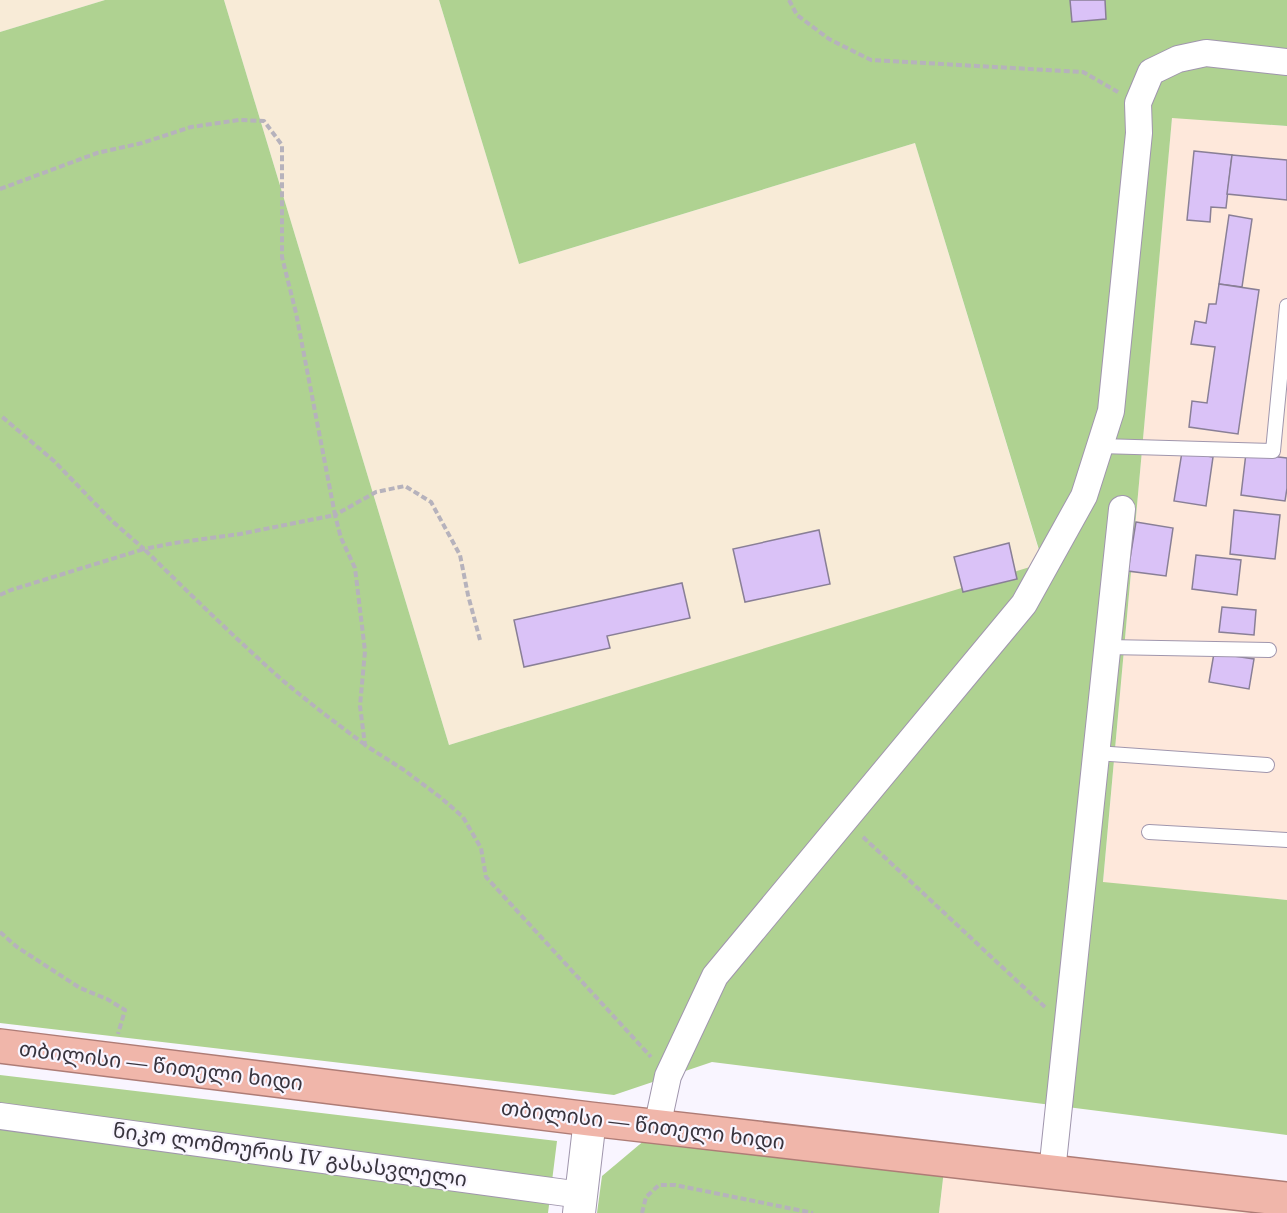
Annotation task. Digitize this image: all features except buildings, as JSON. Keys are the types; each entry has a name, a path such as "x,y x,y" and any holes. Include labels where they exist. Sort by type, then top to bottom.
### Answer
{"highway":[{"name":"თბილისი — წითელი ხიდი","path":"0,1046 657,1127 1287,1199"}],"street":[{"path":"657,1127 668,1076 715,976 1024,604 1084,496 1111,411 1139,133 1138,103 1151,72 1178,59 1206,53 1287,62"},
{"path":"1052,1172 1122,509"},
{"name":"ნიკო ლომოურის IV გასასვლელი","path":"0,1116 580,1204"},
{"path":"580,1204 590,1119"}],"lane":[{"path":"1100,446 1273,451 1287,306"},
{"path":"1107,647 1269,650"},
{"path":"1096,753 1267,765"},
{"path":"1149,832 1287,840"}],"path":[{"path":"789,0 796,15 829,39 871,60 1083,72 1138,103"},
{"path":"0,189 97,153 142,143 191,127 239,120 264,121 282,145 282,257 296,313 335,515 341,538 355,568 365,651 360,706 365,745"},
{"path":"0,414 54,461 112,521 281,678 319,711 440,797 463,817 481,848 486,877 668,1076"},
{"path":"0,596 11,590 144,549 240,534 335,515 376,492 405,486 431,502 460,555 480,640"},
{"path":"845,820 1068,1028"},
{"path":"0,932 17,947 80,988 107,999 125,1010"},
{"path":"642,1213 646,1197 659,1185 675,1185 813,1213"}],"shaded area":[{"path":"0,0 105,0 0,32"},
{"path":"224,0 439,0 519,264 915,143 1043,564 449,745"},
{"path":"1172,117 1287,126 1287,900 1103,883"},
{"path":"944,1170 1285,1213 939,1213"}],"green space":[{"path":"105,0 224,0 449,745 1043,563 915,143 519,264 439,0 1287,0 1287,126 1172,118 1103,882 1287,900 1287,1135 712,1062 614,1095 0,1023 0,32"},
{"path":"0,1075 557,1141 548,1213 0,1213"},
{"path":"652,1134 944,1170 939,1213 597,1213 602,1176"}]}
